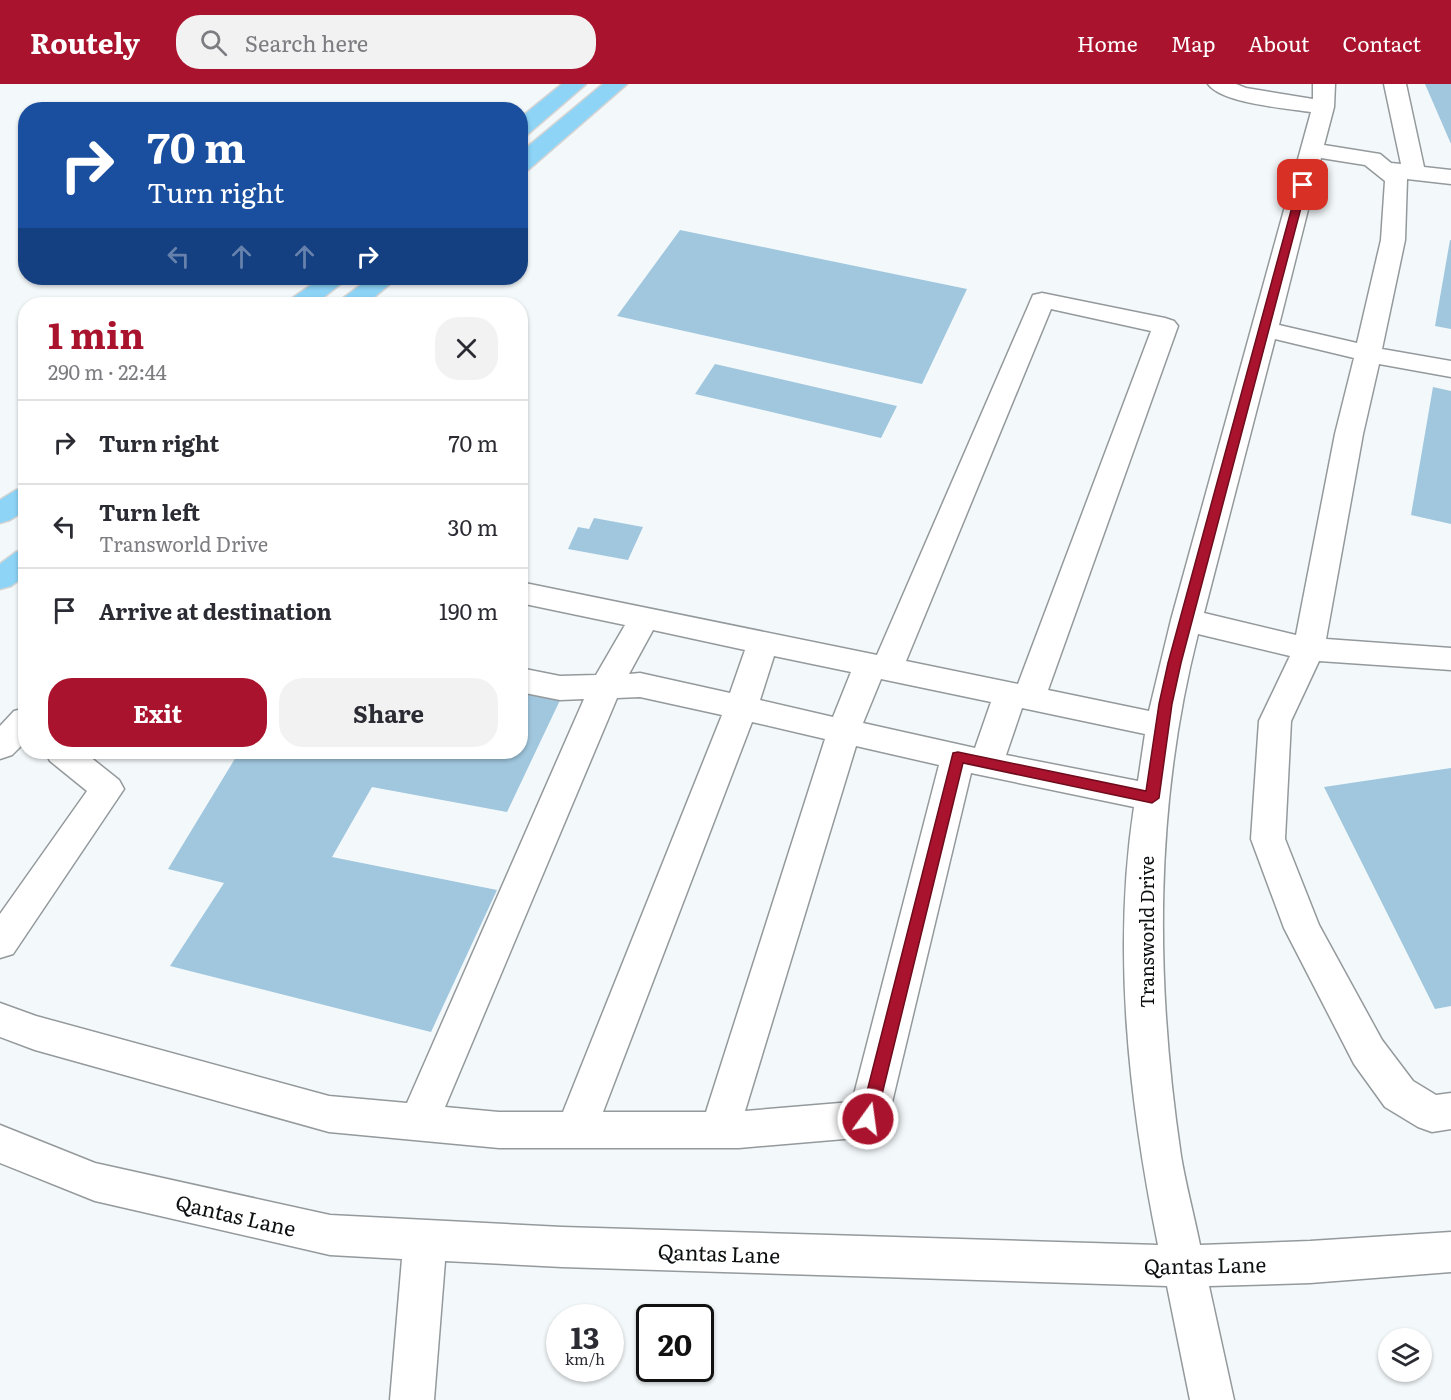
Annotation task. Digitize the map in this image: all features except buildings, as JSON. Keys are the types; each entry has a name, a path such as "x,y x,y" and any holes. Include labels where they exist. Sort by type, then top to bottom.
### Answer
{"main road":[{"path":"528,122 575,84"},
{"path":"528,158 616,84"},
{"path":"310,297 326,285"},
{"path":"360,297 376,285"},
{"path":"0,513 18,502"},
{"path":"0,579 18,565"}],"street":[{"path":"1219,84 1241,94 1324,95"},
{"path":"1395,84 1414,173"},
{"name":"Transworld Drive","path":"1212,1400 1161,1158 1146,1024 1143,912 1152,798 1170,684 1312,150 1324,95"},
{"path":"1312,150 1372,159 1396,179 1393,240 1372,342 1349,434 1310,649 1275,721 1268,839 1302,928 1368,1052 1399,1094 1432,1114 1451,1111"},
{"path":"1384,169 1451,177"},
{"path":"0,1020 35,1033 329,1114 499,1130 720,1129 868,1119 972,760 1020,696 1165,326 1042,300 879,667 844,731 720,1129"},
{"path":"1265,329 1372,342 1451,369"},
{"path":"528,594 1163,726"},
{"path":"419,1122 606,686 644,618"},
{"path":"1186,620 1310,649 1451,659"},
{"path":"576,1130 741,708 763,643"},
{"path":"528,682 560,688 640,685 1152,798"},
{"path":"0,746 18,727"},
{"path":"0,943 107,789 71,759"},
{"name":"Qantas Lane","path":"0,1144 95,1182 330,1235 562,1247 1185,1266 1310,1262 1451,1252"},
{"path":"412,1400 426,1240"}],"route":[{"path":"868,1119 958,757 1152,798 1166,704 1175,663 1303,185"}]}
